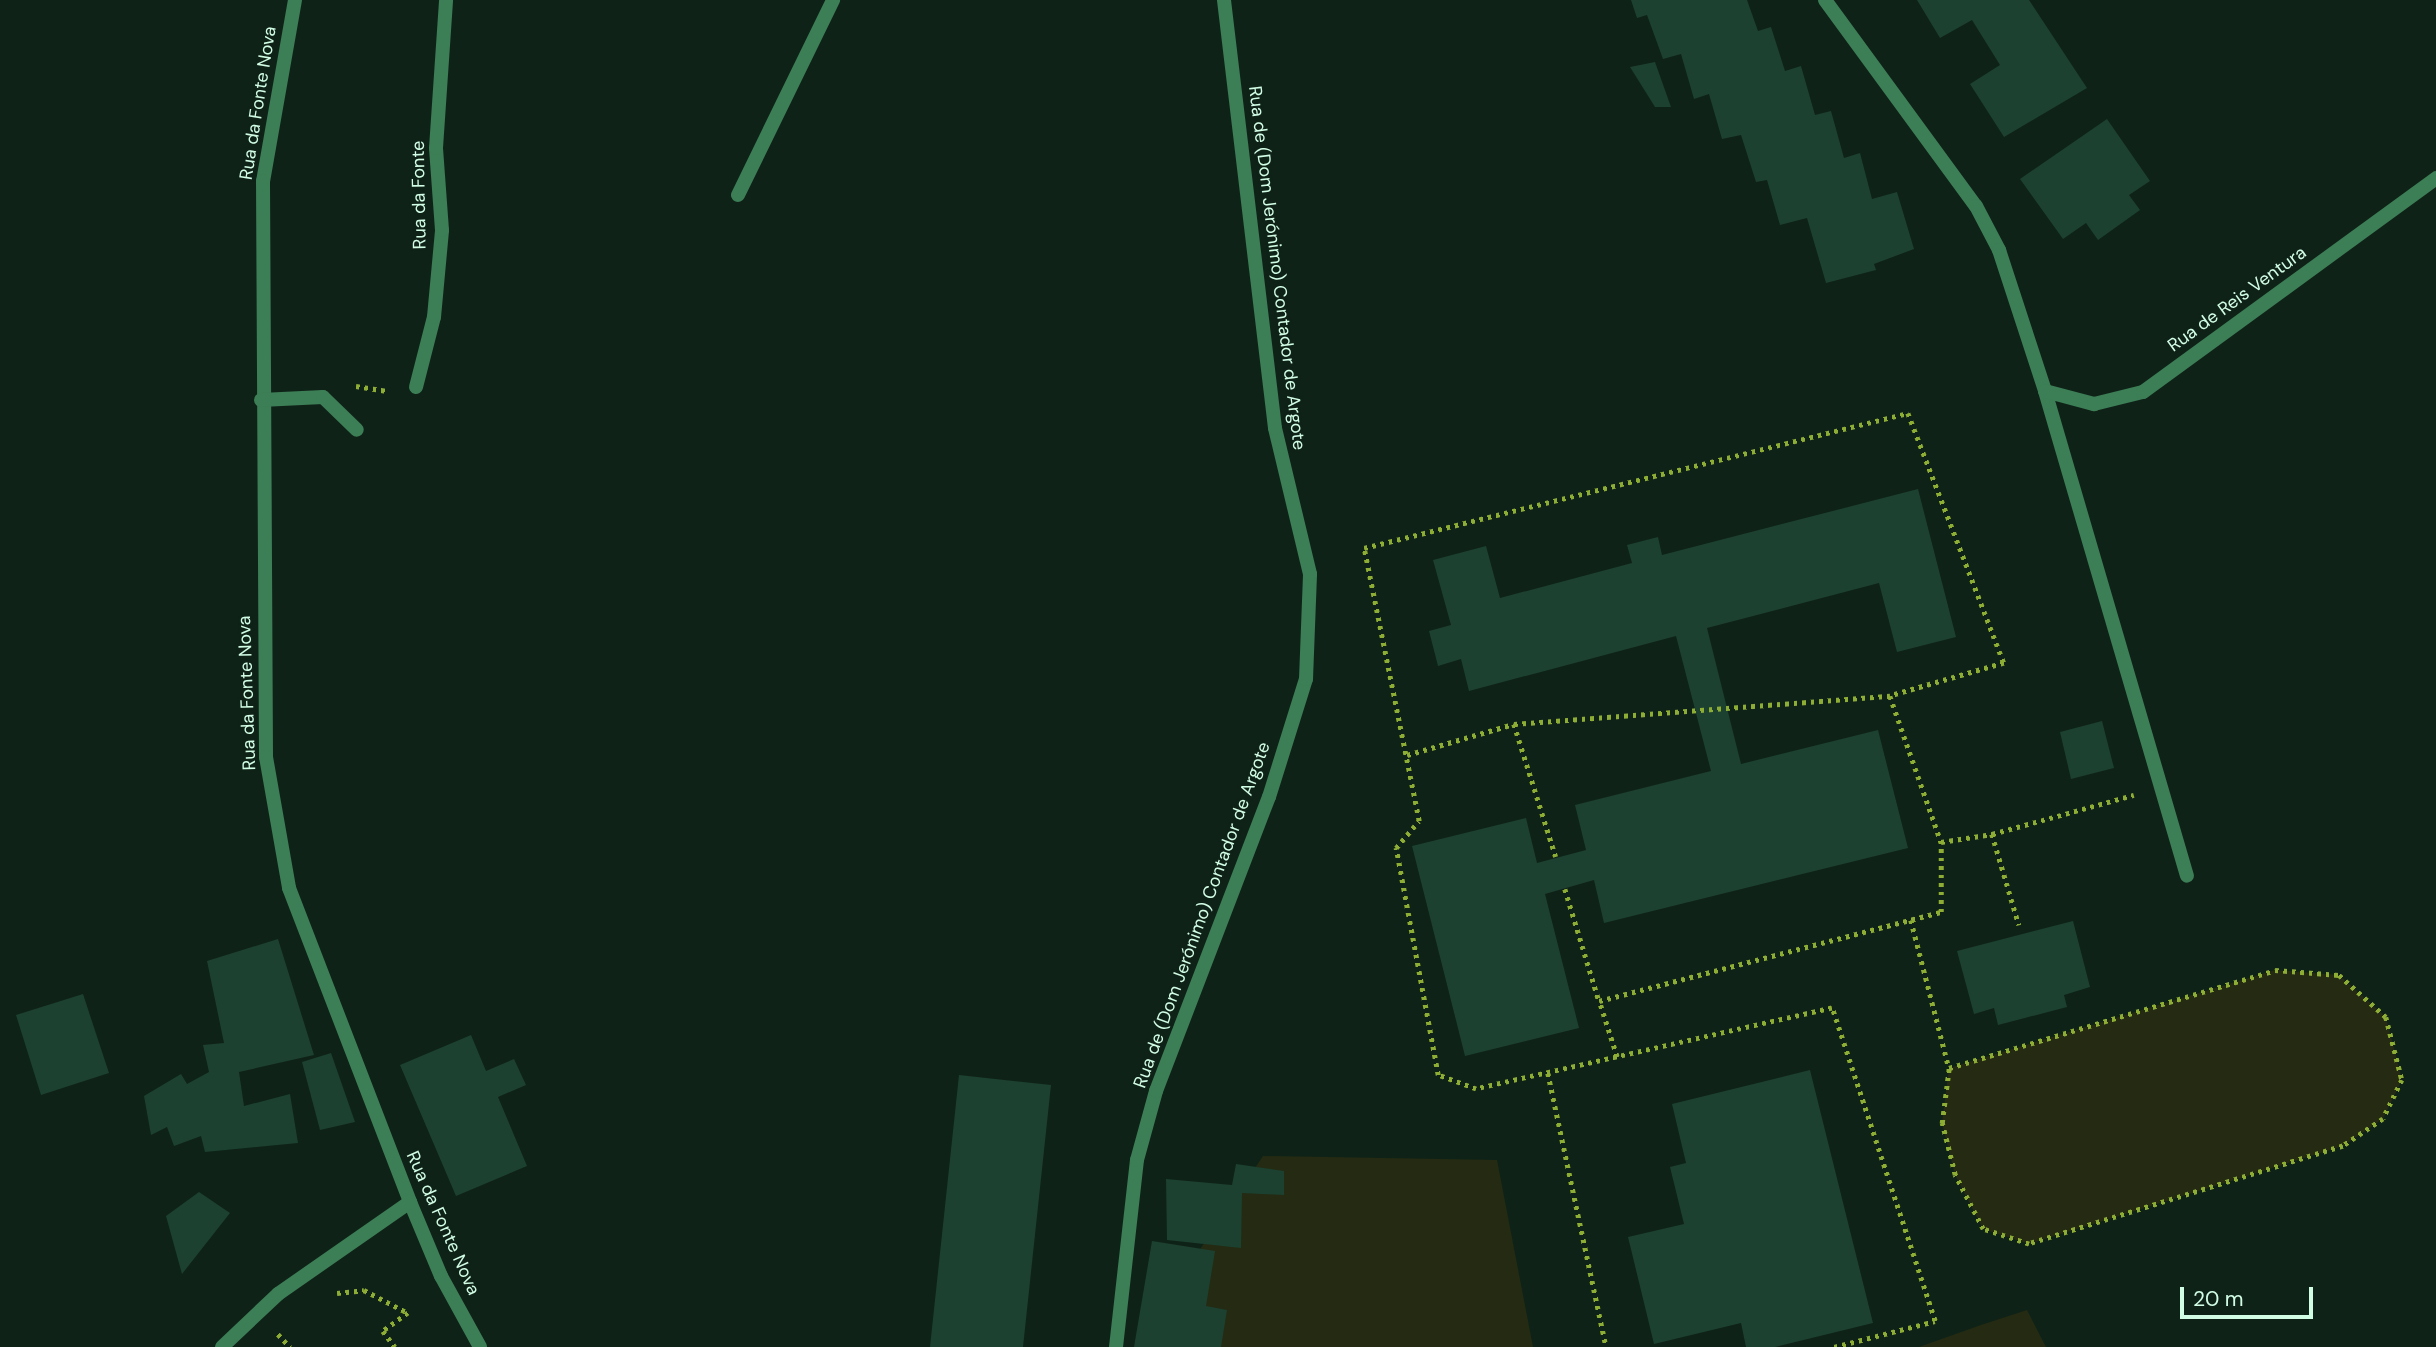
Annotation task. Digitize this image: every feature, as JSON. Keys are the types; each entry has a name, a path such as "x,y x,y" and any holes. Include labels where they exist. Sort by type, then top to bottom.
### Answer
{"street":[{"name":"Rua da Fonte Nova","path":"295,0 263,181 261,400 266,757 287,875 410,1202 441,1276 480,1347"},
{"name":"Rua da Fonte","path":"416,387 433,317 442,230 436,148 446,0"},
{"path":"738,195 832,0"},
{"name":"Rua de (Dom Jerónimo) Contador de Argote","path":"1116,1347 1140,1148 1156,1091 1269,797 1306,679 1310,574 1275,428 1224,0"},
{"path":"1825,0 1976,206 1999,250 2045,391 2188,876"},
{"name":"Rua de Reis Ventura","path":"2045,391 2094,404 2143,392 2436,178"},
{"path":"261,400 323,397 332,401 357,430"},
{"path":"222,1347 278,1294 410,1202"}],"path":[{"path":"332,401 357,386 399,393 416,387"},
{"path":"1407,755 1514,724 1890,696 2004,663 1908,413 1364,548 1419,821 1396,848 1438,1075 1476,1089 1832,1008 1935,1321 1833,1347"},
{"path":"1599,1001 1941,912 1941,842 1890,696"},
{"path":"1514,724 1556,858"},
{"path":"1941,842 1992,834 2161,788"},
{"path":"1992,834 2018,925"},
{"path":"1565,889 1617,1057"},
{"path":"1911,920 1949,1068 1942,1122 1955,1175 1983,1229 2029,1244 2343,1146 2383,1119 2402,1080 2386,1017 2339,975 2276,970 1949,1068"},
{"path":"1548,1073 1606,1347"},
{"path":"326,1297 344,1290 364,1290 408,1313 383,1331 395,1347"},
{"path":"286,1325 276,1333 290,1347"}],"green space":[{"path":"2275,970 2339,975 2386,1017 2402,1080 2383,1119 2343,1146 2029,1244 1983,1229 1955,1175 1942,1123 1949,1068"},
{"path":"1263,1156 1497,1160 1533,1347 1134,1347"},
{"path":"2027,1310 2046,1347 1919,1347 1981,1325"}],"building":[{"path":"1631,0 1747,0 1758,31 1771,27 1785,71 1801,66 1815,115 1831,111 1844,158 1860,153 1872,199 1897,192 1914,249 1874,264 1876,270 1826,283 1807,218 1780,225 1767,180 1756,182 1741,135 1722,139 1709,94 1694,99 1681,54 1663,59 1647,15 1637,18"},
{"path":"1917,0 2029,0 2087,88 2004,137 1970,84 2000,65 1972,20 1940,38"},
{"path":"1655,62 1671,107 1655,107 1630,67"},
{"path":"2107,119 2150,181 2129,195 2140,210 2098,240 2086,223 2063,239 2020,179"},
{"path":"1918,489 1956,637 1897,652 1879,583 1707,628 1741,764 1878,730 1908,848 1604,923 1594,880 1545,894 1579,1028 1465,1056 1412,846 1526,818 1537,863 1586,850 1575,805 1711,771 1676,636 1469,691 1461,659 1438,666 1429,631 1451,625 1433,560 1486,546 1500,598 1632,563 1627,545 1658,537 1662,555"},
{"path":"2102,721 2114,768 2071,779 2060,732"},
{"path":"2073,921 2090,987 2064,995 2067,1007 1998,1025 1994,1008 1974,1014 1957,951"},
{"path":"278,939 314,1055 239,1072 244,1106 290,1094 298,1143 205,1152 201,1136 174,1146 167,1127 151,1135 144,1096 181,1074 187,1084 209,1072 203,1045 224,1043 207,961"},
{"path":"83,994 109,1073 41,1095 16,1015"},
{"path":"471,1035 486,1071 514,1059 526,1085 498,1097 527,1166 456,1196 400,1065"},
{"path":"331,1053 355,1122 320,1130 302,1062"},
{"path":"1810,1070 1873,1323 1775,1347 1746,1347 1741,1323 1654,1344 1628,1237 1684,1224 1670,1167 1686,1163 1672,1104"},
{"path":"959,1075 1051,1085 1023,1347 930,1347"},
{"path":"1236,1164 1284,1171 1284,1195 1242,1193 1241,1248 1167,1240 1166,1179 1232,1185"},
{"path":"199,1192 230,1213 182,1274 166,1216"},
{"path":"1152,1241 1215,1251 1206,1306 1227,1310 1221,1347 1134,1347"}]}
